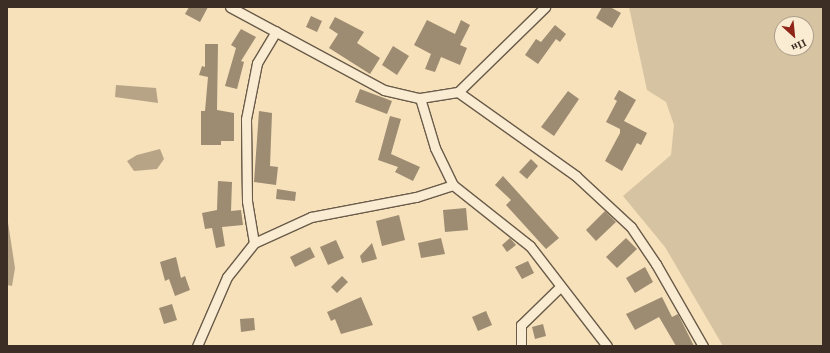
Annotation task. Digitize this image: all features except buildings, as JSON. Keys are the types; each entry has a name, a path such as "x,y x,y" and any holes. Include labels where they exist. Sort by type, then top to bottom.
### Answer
{"street":[{"path":"230,7 384,90 420,98 458,92 545,7"},
{"path":"254,243 247,201 246,119 257,63 276,31"},
{"path":"458,92 576,176 631,227 656,264 703,346"},
{"path":"420,98 435,148 453,185 530,246 560,287 607,346"},
{"path":"197,346 227,277 254,243 311,217 416,197 453,185"},
{"path":"521,346 521,325 560,287"}],"shaded area":[{"path":"629,7 823,7 823,346 723,346 665,247 623,196 671,155 674,125 666,102 647,90"},
{"path":"116,85 156,88 158,103 115,97"},
{"path":"160,149 164,159 157,169 134,171 127,161 137,155"},
{"path":"7,216 15,268 12,286 7,285"}]}
